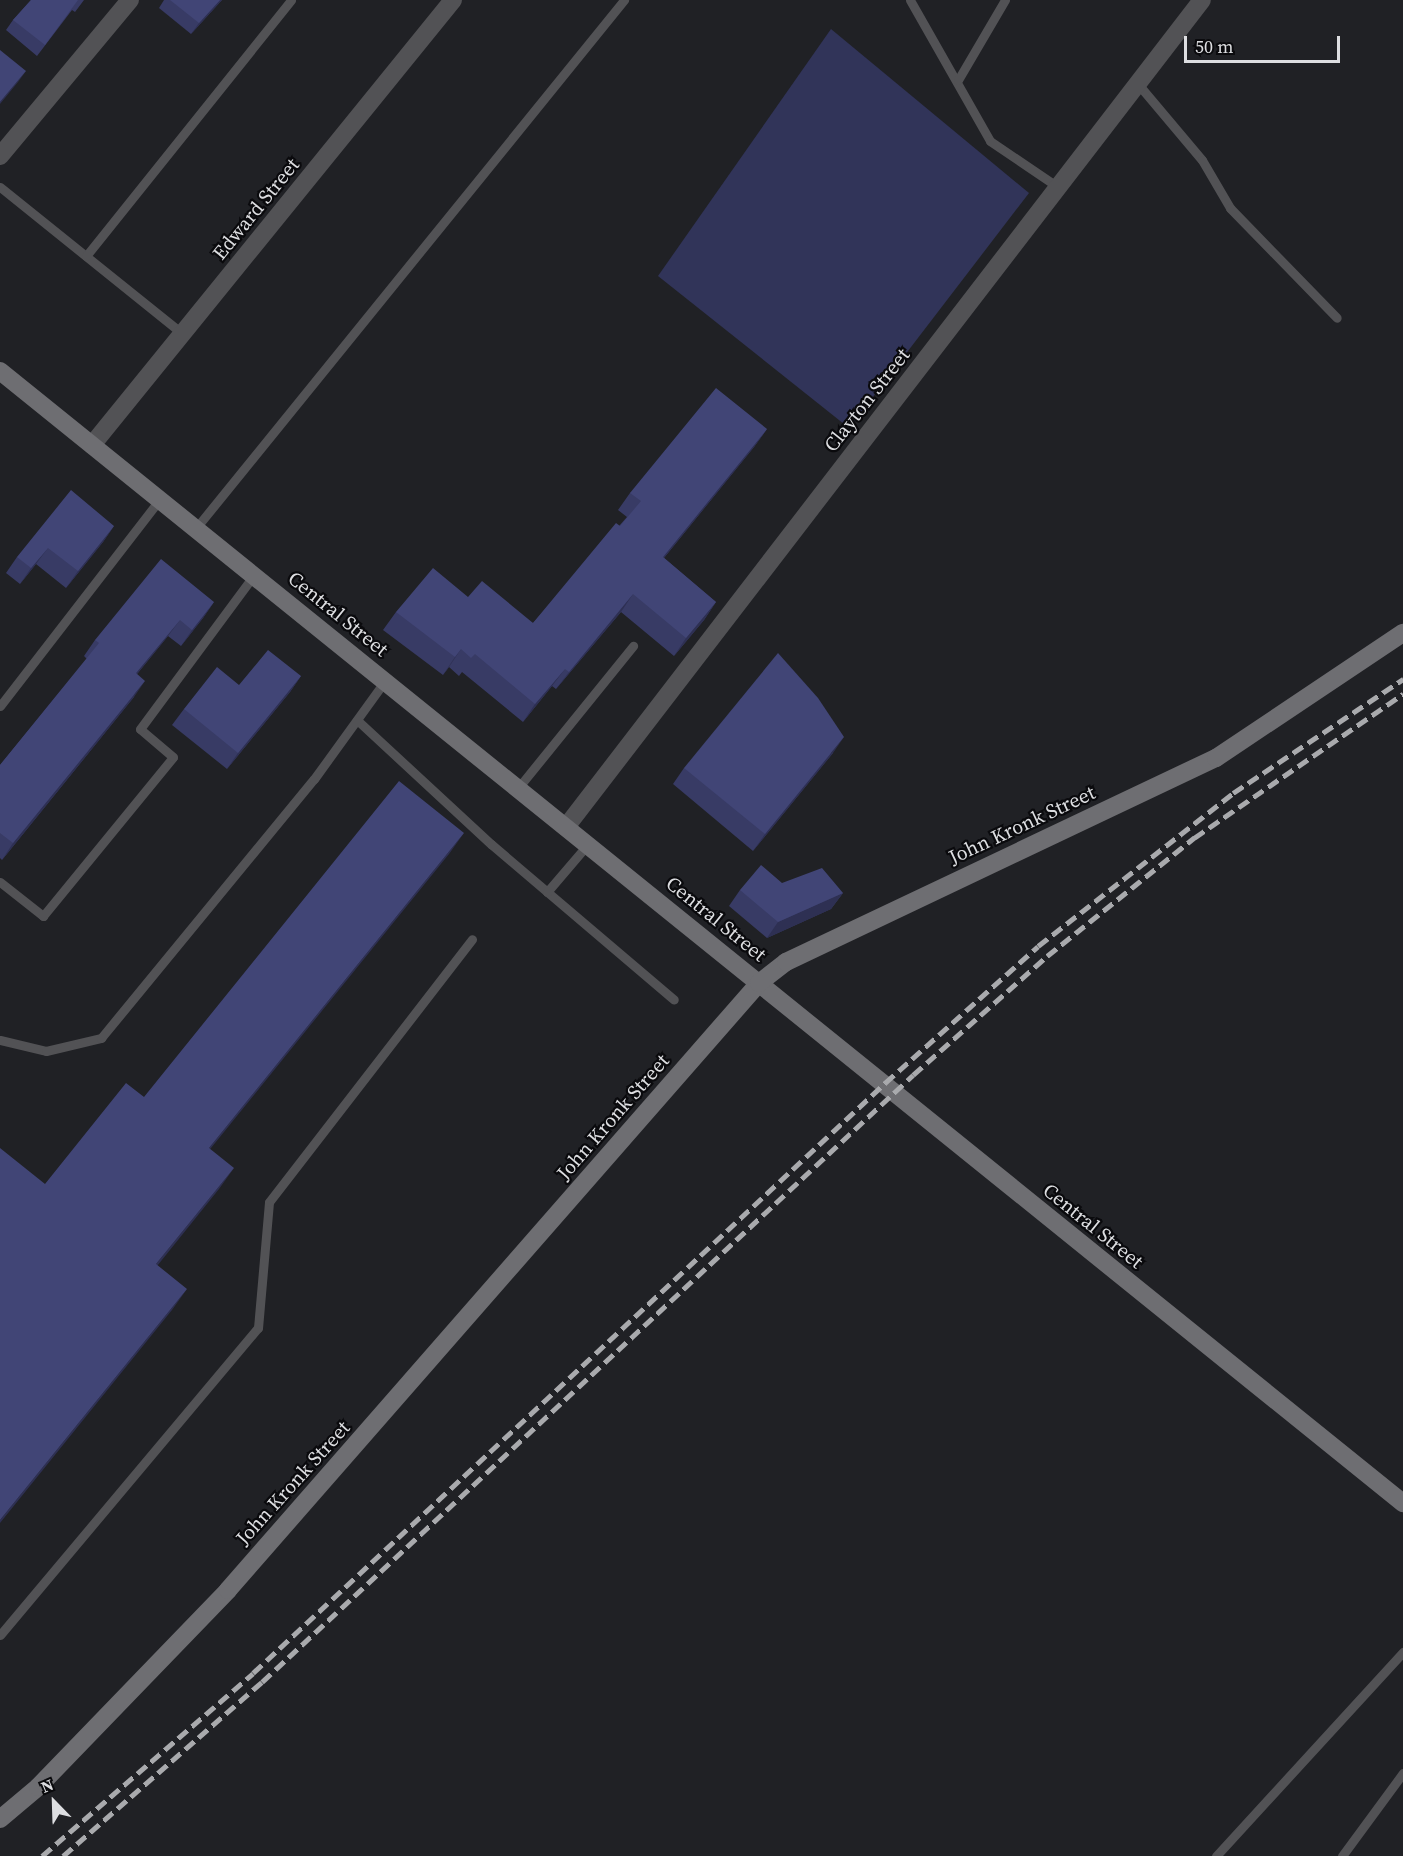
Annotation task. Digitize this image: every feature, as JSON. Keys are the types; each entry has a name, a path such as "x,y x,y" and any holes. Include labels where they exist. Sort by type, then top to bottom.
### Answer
{"street":[{"path":"0,156 130,0"},
{"name":"Edward Street","path":"92,445 453,0"},
{"name":"Clayton Street","path":"566,827 1202,0"},
{"name":"Central Street","path":"0,371 1403,1503"},
{"name":"John Kronk Street","path":"0,1819 38,1787 228,1590 759,983 786,962 1215,758 1403,633"}],"lane":[{"path":"86,256 291,0"},
{"path":"196,528 624,0"},
{"path":"910,0 958,80 990,141 1059,187"},
{"path":"958,80 1005,0"},
{"path":"1138,84 1202,160 1230,208 1336,318"},
{"path":"0,187 184,334"},
{"path":"0,706 160,500"},
{"path":"0,882 43,916 173,757 140,729 254,575"},
{"path":"518,788 633,646"},
{"path":"0,1040 46,1051 101,1038 314,779 385,681"},
{"path":"357,720 547,892 674,1000"},
{"path":"547,892 588,844"},
{"path":"0,1635 258,1328 269,1202 472,939"},
{"path":"1216,1856 1403,1652"},
{"path":"1342,1856 1403,1773"}],"shaded area":[{"path":"831,29 1029,193 849,428 658,276"}],"building":[{"path":"31,0 78,0 45,45 13,20"},
{"path":"170,0 220,0 199,23"},
{"path":"0,50 26,71 0,102"},
{"path":"716,388 767,429 663,557 716,602 686,638 633,594 569,672 565,669 535,704 475,654 471,658 461,649 455,657 396,612 433,568 468,597 482,581 533,623 616,523 620,526 641,501 630,493"},
{"path":"71,490 114,526 78,571 48,548 31,568 17,557"},
{"path":"161,559 214,602 192,630 180,620 136,673 145,681 13,843 0,833 0,765 99,643 95,640"},
{"path":"268,650 301,676 238,753 184,709 217,667 239,685"},
{"path":"778,653 818,698 844,737 765,834 684,768"},
{"path":"399,781 464,833 209,1148 234,1168 156,1264 187,1289 0,1520 0,1148 45,1184 126,1083 144,1097"},
{"path":"761,865 782,883 822,868 843,893 778,922 740,890"}],"railway":[{"path":"42,1856 253,1673 885,1083 1038,946 1233,793 1403,679"},
{"path":"63,1856 262,1682 913,1075 1047,956 1194,838 1403,694"}]}
